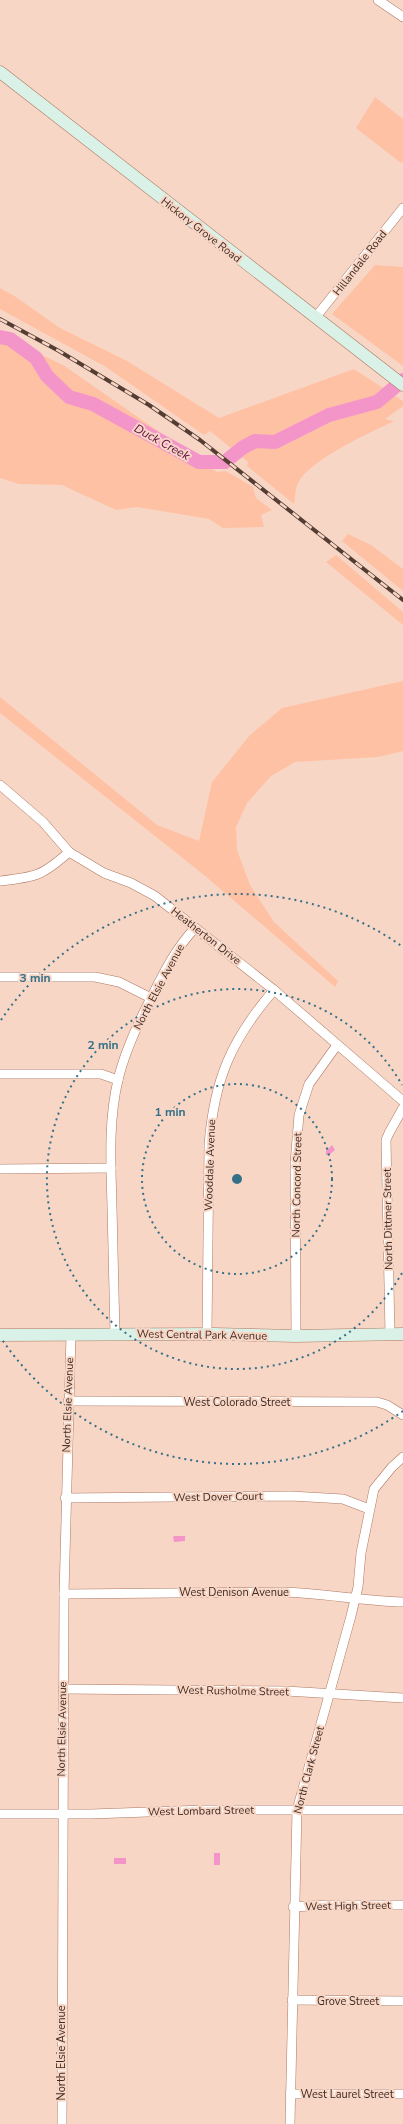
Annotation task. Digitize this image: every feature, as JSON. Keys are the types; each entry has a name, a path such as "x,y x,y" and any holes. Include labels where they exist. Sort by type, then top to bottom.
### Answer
{"main road":[{"name":"Hickory Grove Road","path":"0,72 403,385"},
{"name":"West Central Park Avenue","path":"0,1335 207,1334 296,1336 403,1334"}],"street":[{"path":"378,0 403,17"},
{"name":"Hillandale Road","path":"315,318 403,208"},
{"name":"Heatherton Drive","path":"0,785 43,822 69,852 104,873 131,883 156,896 274,990 336,1045 403,1101"},
{"path":"0,881 40,875 51,868 69,852"},
{"name":"North Elsie Avenue","path":"115,1334 111,1132 118,1080 126,1054 151,998 184,940 195,928"},
{"path":"0,977 94,977 119,982 151,998"},
{"name":"Wooddale Avenue","path":"207,1334 209,1145 211,1114 217,1086 230,1052 256,1011 274,990"},
{"name":"North Concord Street","path":"296,1336 295,1163 299,1115 309,1084 336,1045"},
{"path":"0,1074 101,1074 118,1080"},
{"name":"North Dittmer Street","path":"390,1334 386,1140 388,1133 403,1108"},
{"path":"0,1169 111,1168"},
{"name":"North Elsie Avenue","path":"62,2124 62,1689 65,1498 71,1334"},
{"name":"West Colorado Street","path":"68,1401 377,1402 387,1405 403,1415"},
{"name":"North Clark Street","path":"290,2124 296,1810 330,1694 355,1600 360,1553 374,1489 392,1467 403,1457"},
{"name":"West Dover Court","path":"65,1498 291,1496 343,1499 369,1508"},
{"name":"West Denison Avenue","path":"64,1594 283,1592 316,1593 355,1600 403,1602"},
{"name":"West Rusholme Street","path":"62,1689 256,1690 403,1698"},
{"name":"West Lombard Street","path":"0,1814 204,1810 403,1810"},
{"name":"West High Street","path":"293,1907 326,1905 403,1905"},
{"name":"Grove Street","path":"292,2000 403,2001"},
{"name":"West Laurel Street","path":"290,2094 403,2094"}],"shaded area":[{"path":"375,97 403,119 403,161 401,163 356,128"},
{"path":"375,265 403,267 403,366 332,314"},
{"path":"0,288 16,297 60,328 127,361 219,418 354,369 403,401 403,406 385,419 394,421 327,456 315,465 298,483 294,504 247,466 248,462 210,431 204,435 106,367 0,309"},
{"path":"0,335 63,365 217,472 226,471 253,487 256,498 272,510 261,515 264,527 223,528 209,519 137,507 116,510 62,485 19,484 0,478"},
{"path":"348,534 371,545 403,569 403,591 342,541"},
{"path":"336,555 403,612 403,625 326,562"},
{"path":"403,681 403,751 378,757 295,762 271,776 247,803 236,827 237,850 250,885 274,922 338,981 335,987 204,875 0,713 0,697 157,825 199,841 212,782 250,735 282,708"},
{"path":"332,1145 335,1150 329,1155 326,1155 326,1151"},
{"path":"174,1536 185,1536 185,1541 174,1542"},
{"path":"214,1853 220,1853 220,1865 214,1865"},
{"path":"114,1858 126,1858 126,1864 114,1864"}],"waterway":[{"name":"Duck Creek","path":"0,337 10,339 36,358 47,376 69,397 93,404 199,462 225,462 242,448 255,441 275,442 329,415 377,402 403,380"}],"railway":[{"path":"0,319 59,351 149,405 200,440 403,600"}]}
